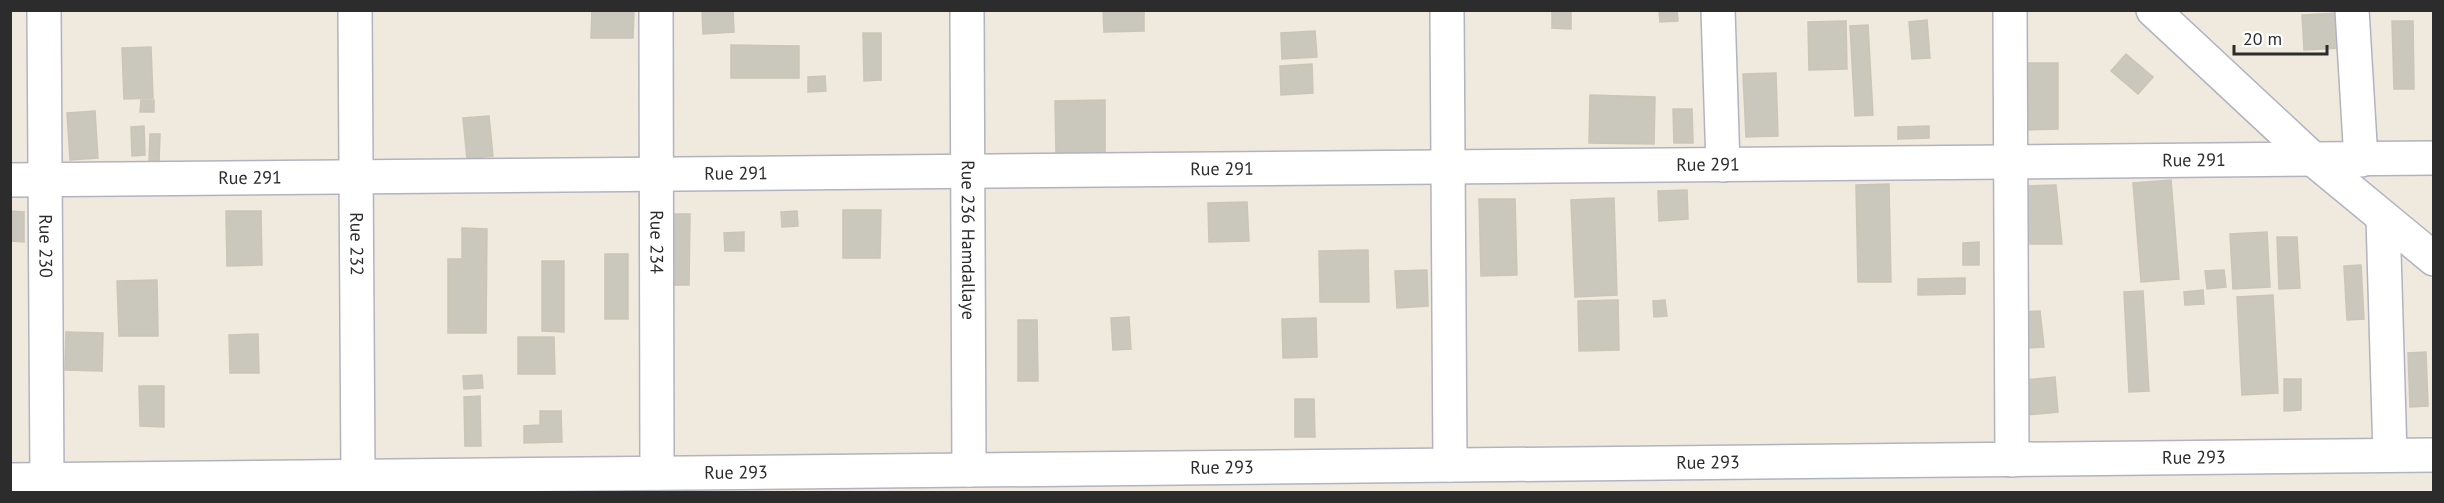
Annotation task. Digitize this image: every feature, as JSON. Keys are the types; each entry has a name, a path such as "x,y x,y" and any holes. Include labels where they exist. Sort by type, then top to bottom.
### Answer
{"street":[{"name":"Rue 230","path":"44,10 46,180 64,484"},
{"name":"Rue 232","path":"355,10 358,476"},
{"name":"Rue 234","path":"656,10 657,473"},
{"name":"Rue 236 Hamdallaye","path":"967,10 969,470"},
{"path":"1448,10 1450,465"},
{"path":"1719,10 1723,165"},
{"path":"2010,10 2012,460"},
{"path":"2153,10 2314,160 2433,259"},
{"path":"2352,10 2361,160"},
{"name":"Rue 291","path":"10,180 2433,158"},
{"path":"2383,218 2390,455"},
{"name":"Rue 293","path":"10,480 64,484 358,476 2433,454"}],"building":[{"path":"592,10 634,10 633,38 591,38"},
{"path":"702,10 733,10 734,32 703,34"},
{"path":"1103,10 1144,10 1144,31 1104,32"},
{"path":"1552,10 1571,10 1571,29 1552,28"},
{"path":"1659,10 1677,10 1678,21 1660,22"},
{"path":"2338,13 2340,48 2304,50 2302,15"},
{"path":"1927,20 1930,58 1912,59 1909,22"},
{"path":"1846,21 1847,69 1809,70 1808,22"},
{"path":"2392,21 2413,21 2414,89 2394,89"},
{"path":"1868,25 1873,115 1855,116 1850,26"},
{"path":"1315,31 1317,57 1282,59 1281,33"},
{"path":"863,33 881,33 881,80 864,81"},
{"path":"731,45 799,46 799,78 731,78"},
{"path":"151,47 153,98 124,99 122,48"},
{"path":"2126,54 2153,77 2138,94 2111,71"},
{"path":"2025,63 2058,63 2058,129 2026,130"},
{"path":"1312,64 1313,93 1281,95 1280,66"},
{"path":"1776,73 1778,136 1746,137 1743,74"},
{"path":"825,76 826,91 808,92 808,77"},
{"path":"1590,95 1655,97 1654,144 1589,143"},
{"path":"141,100 154,100 154,112 140,112"},
{"path":"1105,100 1105,154 1056,154 1055,101"},
{"path":"1673,109 1692,109 1693,143 1674,143"},
{"path":"95,111 98,158 70,160 67,113"},
{"path":"489,116 493,156 467,159 463,118"},
{"path":"144,126 145,155 132,156 131,127"},
{"path":"1929,126 1929,138 1898,139 1898,127"},
{"path":"150,134 160,134 159,162 149,162"},
{"path":"2171,180 2179,279 2141,282 2133,183"},
{"path":"1889,184 1891,282 1858,282 1856,185"},
{"path":"2056,185 2062,244 2030,244 2027,186"},
{"path":"1687,190 1688,219 1659,221 1658,191"},
{"path":"1614,198 1617,295 1575,297 1571,200"},
{"path":"1479,199 1515,199 1517,275 1481,276"},
{"path":"1247,202 1249,241 1209,242 1208,203"},
{"path":"843,210 881,210 880,258 843,258"},
{"path":"10,211 24,212 24,242 10,241"},
{"path":"226,211 261,211 262,265 227,266"},
{"path":"797,211 798,226 782,227 781,212"},
{"path":"667,214 690,214 689,285 667,285"},
{"path":"462,228 487,229 486,333 448,333 448,259 462,259"},
{"path":"744,232 744,251 725,251 724,233"},
{"path":"2267,232 2270,287 2233,289 2230,234"},
{"path":"2277,237 2297,237 2300,288 2279,289"},
{"path":"1979,242 1979,265 1963,265 1963,243"},
{"path":"1368,250 1369,302 1320,302 1319,251"},
{"path":"605,254 628,254 628,319 605,319"},
{"path":"542,261 564,261 564,332 542,331"},
{"path":"2361,265 2364,319 2347,320 2344,266"},
{"path":"1427,270 1428,306 1397,308 1395,271"},
{"path":"2224,270 2226,287 2207,289 2205,271"},
{"path":"1965,278 1965,294 1918,295 1918,279"},
{"path":"157,280 158,336 119,336 117,281"},
{"path":"2203,290 2204,304 2185,305 2184,292"},
{"path":"2143,291 2149,391 2129,392 2124,292"},
{"path":"2273,295 2278,393 2242,395 2237,297"},
{"path":"1618,300 1619,350 1579,351 1578,301"},
{"path":"1665,300 1667,316 1654,317 1653,301"},
{"path":"2040,311 2044,347 2027,348 2024,312"},
{"path":"1129,317 1131,349 1113,350 1111,318"},
{"path":"1316,318 1317,357 1283,358 1282,319"},
{"path":"1018,320 1037,320 1038,381 1018,381"},
{"path":"66,332 103,333 102,371 65,370"},
{"path":"258,334 259,373 230,373 229,335"},
{"path":"518,337 554,337 555,374 518,374"},
{"path":"2426,352 2428,406 2410,407 2408,353"},
{"path":"482,375 483,388 464,389 463,376"},
{"path":"2055,377 2058,412 2026,415 2023,380"},
{"path":"2284,379 2301,379 2301,410 2284,411"},
{"path":"139,386 164,386 164,427 140,426"},
{"path":"480,396 481,446 465,446 464,397"},
{"path":"1295,399 1314,399 1315,437 1295,437"},
{"path":"540,411 561,411 562,442 524,443 524,426 540,425"}]}
